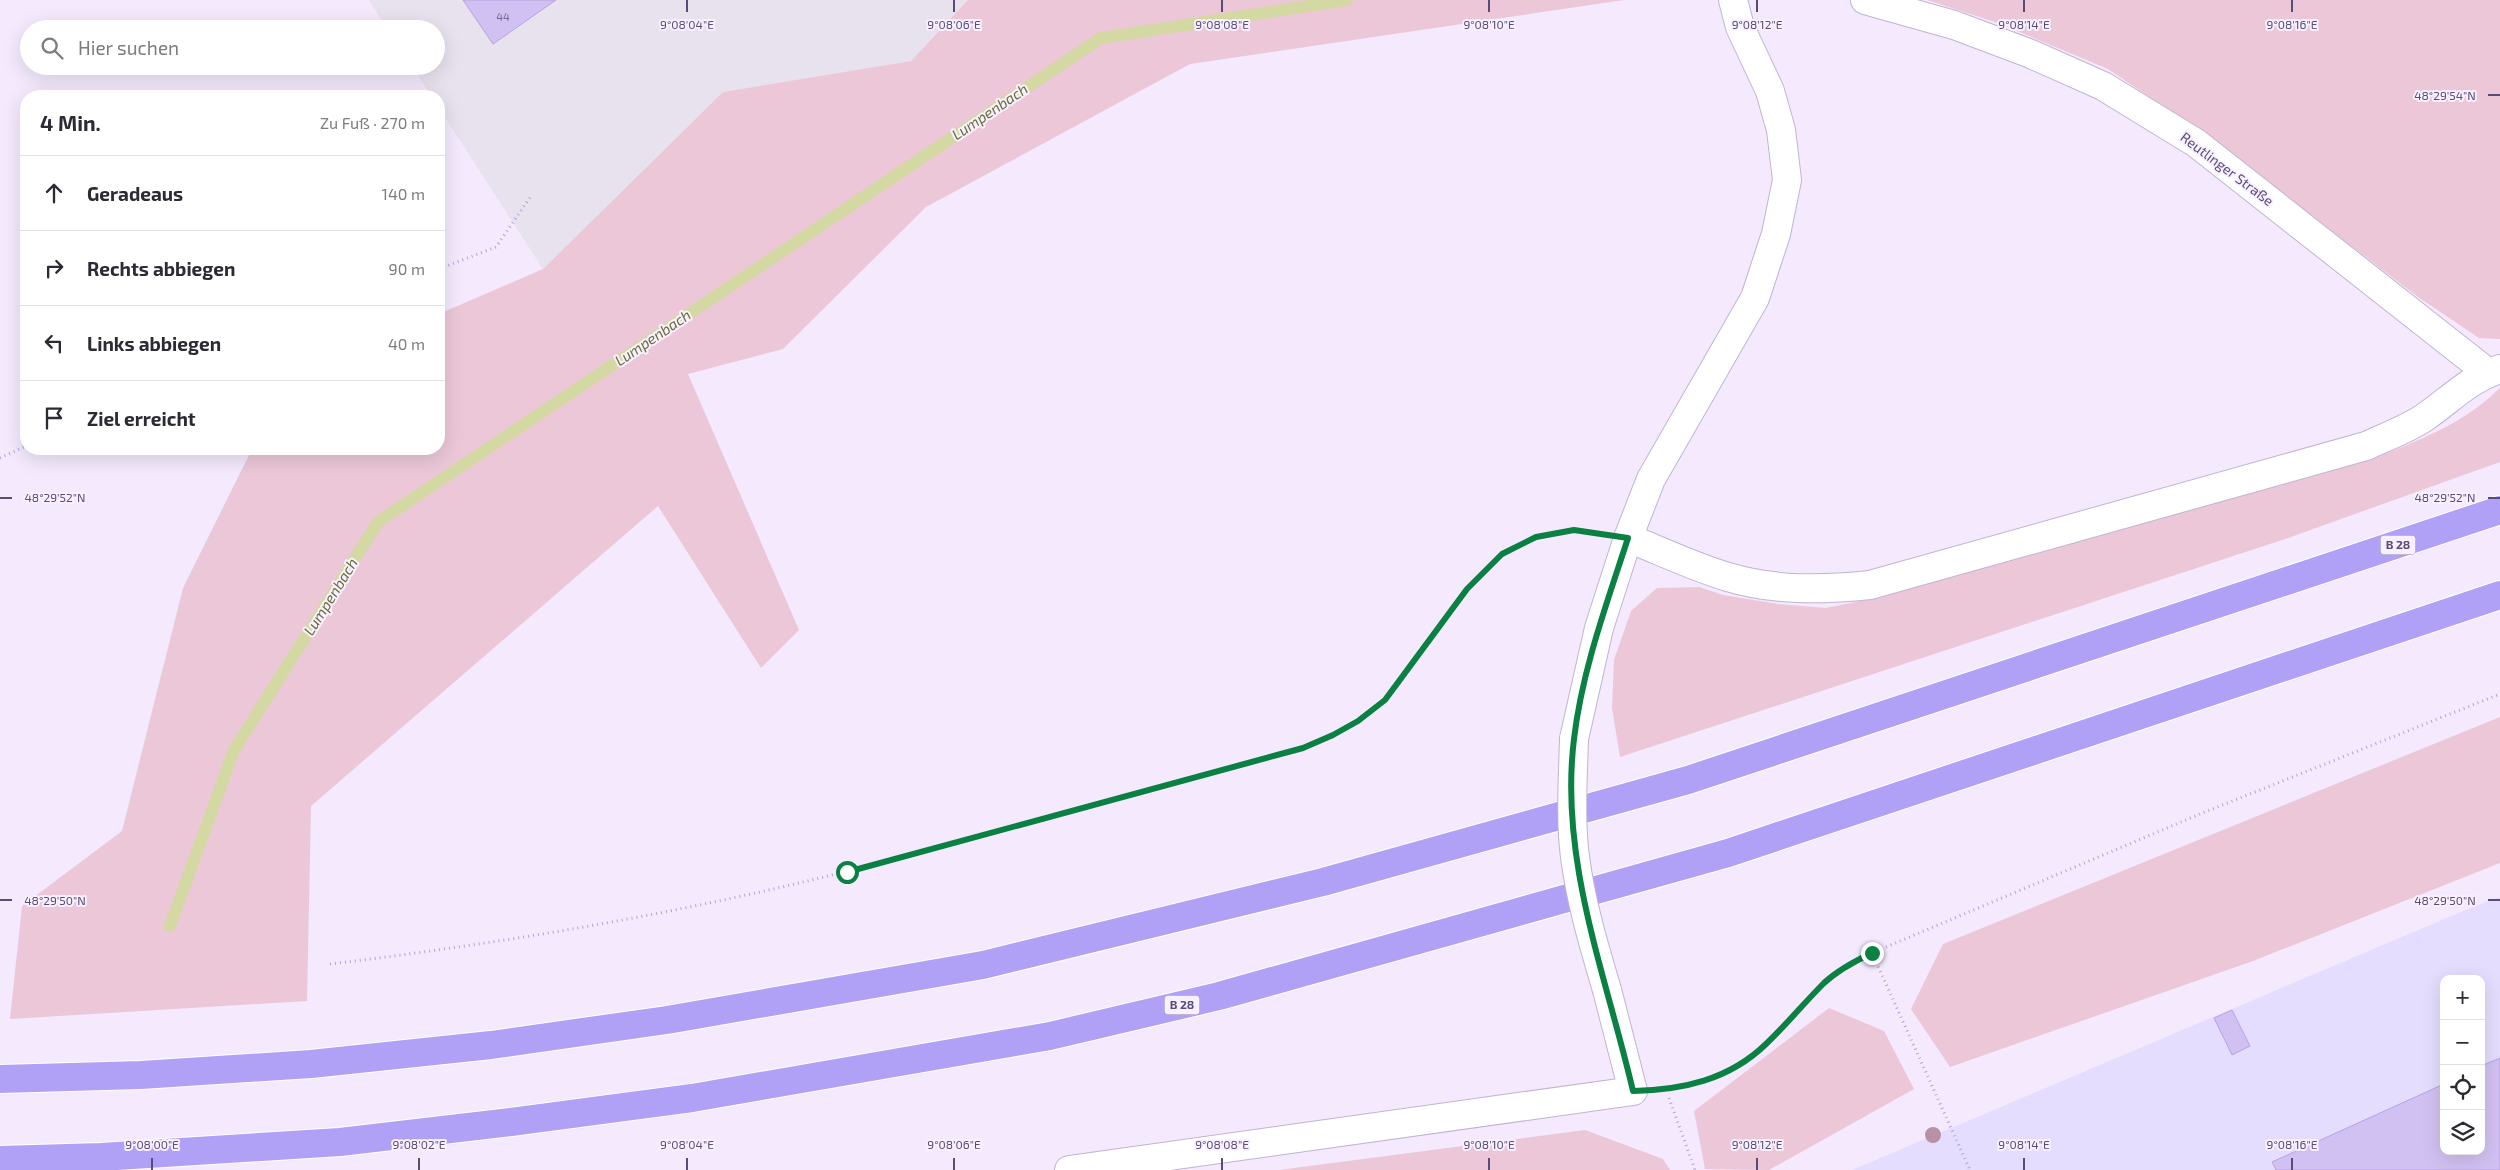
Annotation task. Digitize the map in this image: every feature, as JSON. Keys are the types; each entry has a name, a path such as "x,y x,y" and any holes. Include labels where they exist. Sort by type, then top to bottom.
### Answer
{"highway":[{"name":"B 28","path":"0,1079 141,1075 311,1064 491,1045 667,1020 983,965 1323,882 1688,780 2500,510"},
{"name":"B 28","path":"0,1160 101,1157 340,1142 483,1126 692,1098 1050,1036 1219,996 1728,854 2500,595"}],"street":[{"path":"1069,1170 1633,1091 1587,920 1575,856 1572,801 1574,739 1599,628 1628,538 1651,479 1756,298 1776,234 1787,180 1782,130 1770,90 1740,28 1733,0"},
{"name":"Reutlinger Straße","path":"1865,0 1962,28 2031,54 2103,86 2196,143 2494,370"},
{"path":"1628,538 1728,577 1780,587 1825,590 1870,585 2366,446 2424,418 2457,391 2494,370"}],"path":[{"path":"445,267 496,247 531,196"},
{"path":"0,458 20,449"},
{"path":"330,964 418,954 655,914 847,872 1303,748 1350,726 1385,700 1467,589 1502,554 1536,537 1574,530 1628,538"},
{"path":"1695,1170 1667,1090 1703,1082 1734,1068 1765,1046 1825,982 1847,965 2200,814 2500,694"},
{"path":"1872,953 1970,1170"}],"shaded area":[{"path":"369,0 968,0 911,61 723,92 543,269 445,117 445,90 427,90 418,75 445,75 445,20 381,20"},
{"path":"968,0 1624,0 1190,64 926,207 783,349 688,374 799,630 761,668 658,506 311,806 307,1001 10,1019 22,906 122,831 183,588 249,455 445,455 445,311 543,269 723,92 911,61"},
{"path":"1927,0 2500,0 2500,339 2479,338 2418,297 2210,138 2108,69 1998,23"},
{"path":"2500,388 2500,462 2285,539 1620,757 1612,708 1614,660 1631,611 1657,588 1699,587 1723,595 1778,604 1826,608 1870,599 2373,459 2440,430 2471,412"},
{"path":"2500,717 2500,863 2253,961 1950,1067 1911,1009 1943,944"},
{"path":"2500,897 2500,1170 1852,1170 2475,906"},
{"path":"1829,1008 1884,1031 1914,1089 1769,1170 1705,1169 1694,1111"},
{"path":"1585,1130 1663,1159 1670,1170 1279,1170"}],"building":[{"path":"463,0 556,0 493,44"},
{"path":"2232,1010 2250,1046 2232,1055 2214,1018"},
{"path":"2500,1058 2500,1170 2276,1170 2272,1162 2440,1086 2440,1155 2485,1155 2485,1064"}],"waterway":[{"name":"Lumpenbach","path":"170,926 234,750 378,522 1101,38 1347,0"}],"route":[{"path":"847,872 1303,748 1333,735 1358,721 1385,700 1467,589 1502,554 1536,537 1574,530 1628,538 1599,628 1584,690 1574,739 1572,801 1575,856 1587,920 1633,1091 1667,1090 1703,1082 1734,1068 1765,1046 1825,982 1847,965 1872,953"}]}
